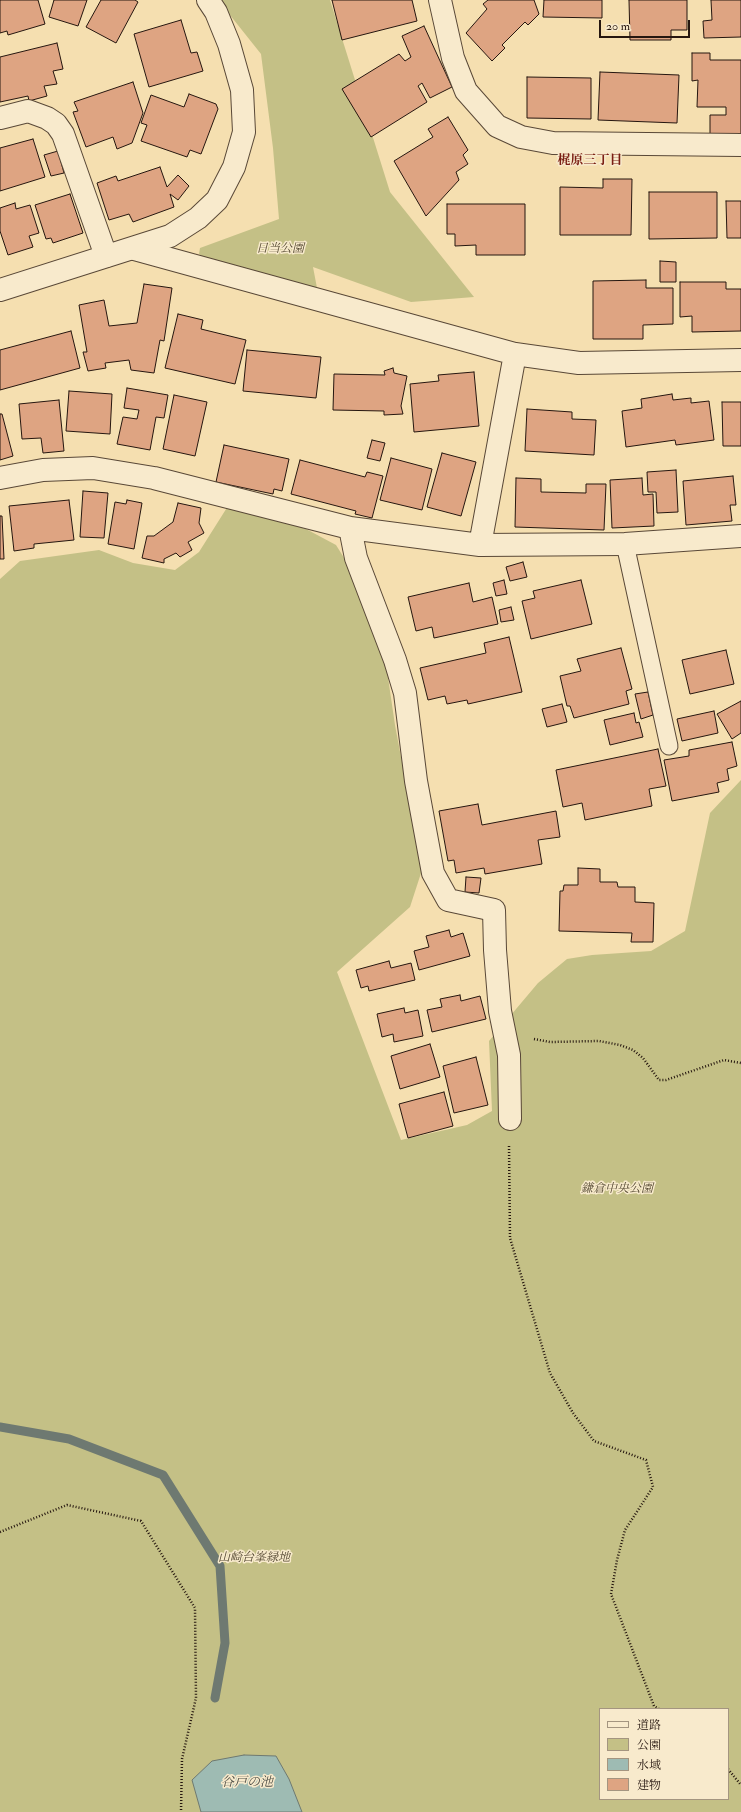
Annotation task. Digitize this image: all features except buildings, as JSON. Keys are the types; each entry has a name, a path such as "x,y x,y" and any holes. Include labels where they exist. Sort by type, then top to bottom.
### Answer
{"street":[{"path":"0,290 106,256 134,249 170,236 198,218 217,200 234,166 244,132 242,90 229,44 216,12 208,0"},
{"path":"440,0 453,58 466,91 497,126 521,137 553,143 741,145"},
{"path":"0,118 28,111 47,118 56,124 63,134 106,256"},
{"path":"134,249 515,354 579,363 741,360"},
{"path":"480,545 515,354"},
{"path":"0,478 43,470 93,468 154,478 350,528 480,545 625,544 741,536"},
{"path":"350,528 356,558 395,660 404,693 416,781 433,873 448,900 494,910 495,950 500,1011 508,1055 510,1119"}],"lane":[{"path":"625,544 669,746"}],"path":[{"path":"500,1011 527,1037 550,1042 599,1041 620,1044 633,1050 642,1058 660,1080 666,1080 724,1060 741,1063"},
{"path":"510,1119 508,1192 510,1238 550,1373 573,1413 594,1441 646,1460 653,1487 625,1530 611,1594 654,1706 657,1708"},
{"path":"0,1532 68,1505 141,1520 195,1608 196,1698 182,1759 181,1812"},
{"path":"729,1770 741,1786"}],"green space":[{"name":"日当公園","path":"218,0 330,0 390,192 474,297 411,302 313,267 317,288 210,262 199,254 200,248 279,219 273,148 261,54"},
{"name":"山崎台峯緑地","path":"228,506 306,529 336,545 351,569 386,664 395,725 422,870 410,907 337,972 401,1140 467,1125 492,1111 489,1041 538,983 567,959 592,955 651,951 685,931 710,813 741,780 741,1812 0,1812 0,579 20,561 99,550 133,563 175,570 199,552"}],"water":[{"name":"谷戸の池","path":"244,1755 276,1756 289,1779 302,1812 201,1812 192,1780 212,1761"}],"waterway":[{"path":"0,1427 69,1439 163,1475 220,1566 225,1643 215,1698"}],"district":[{"name":"梶原三丁目","path":"590,161"}],"park label":[{"name":"鎌倉中央公園","path":"617,1189"}]}
